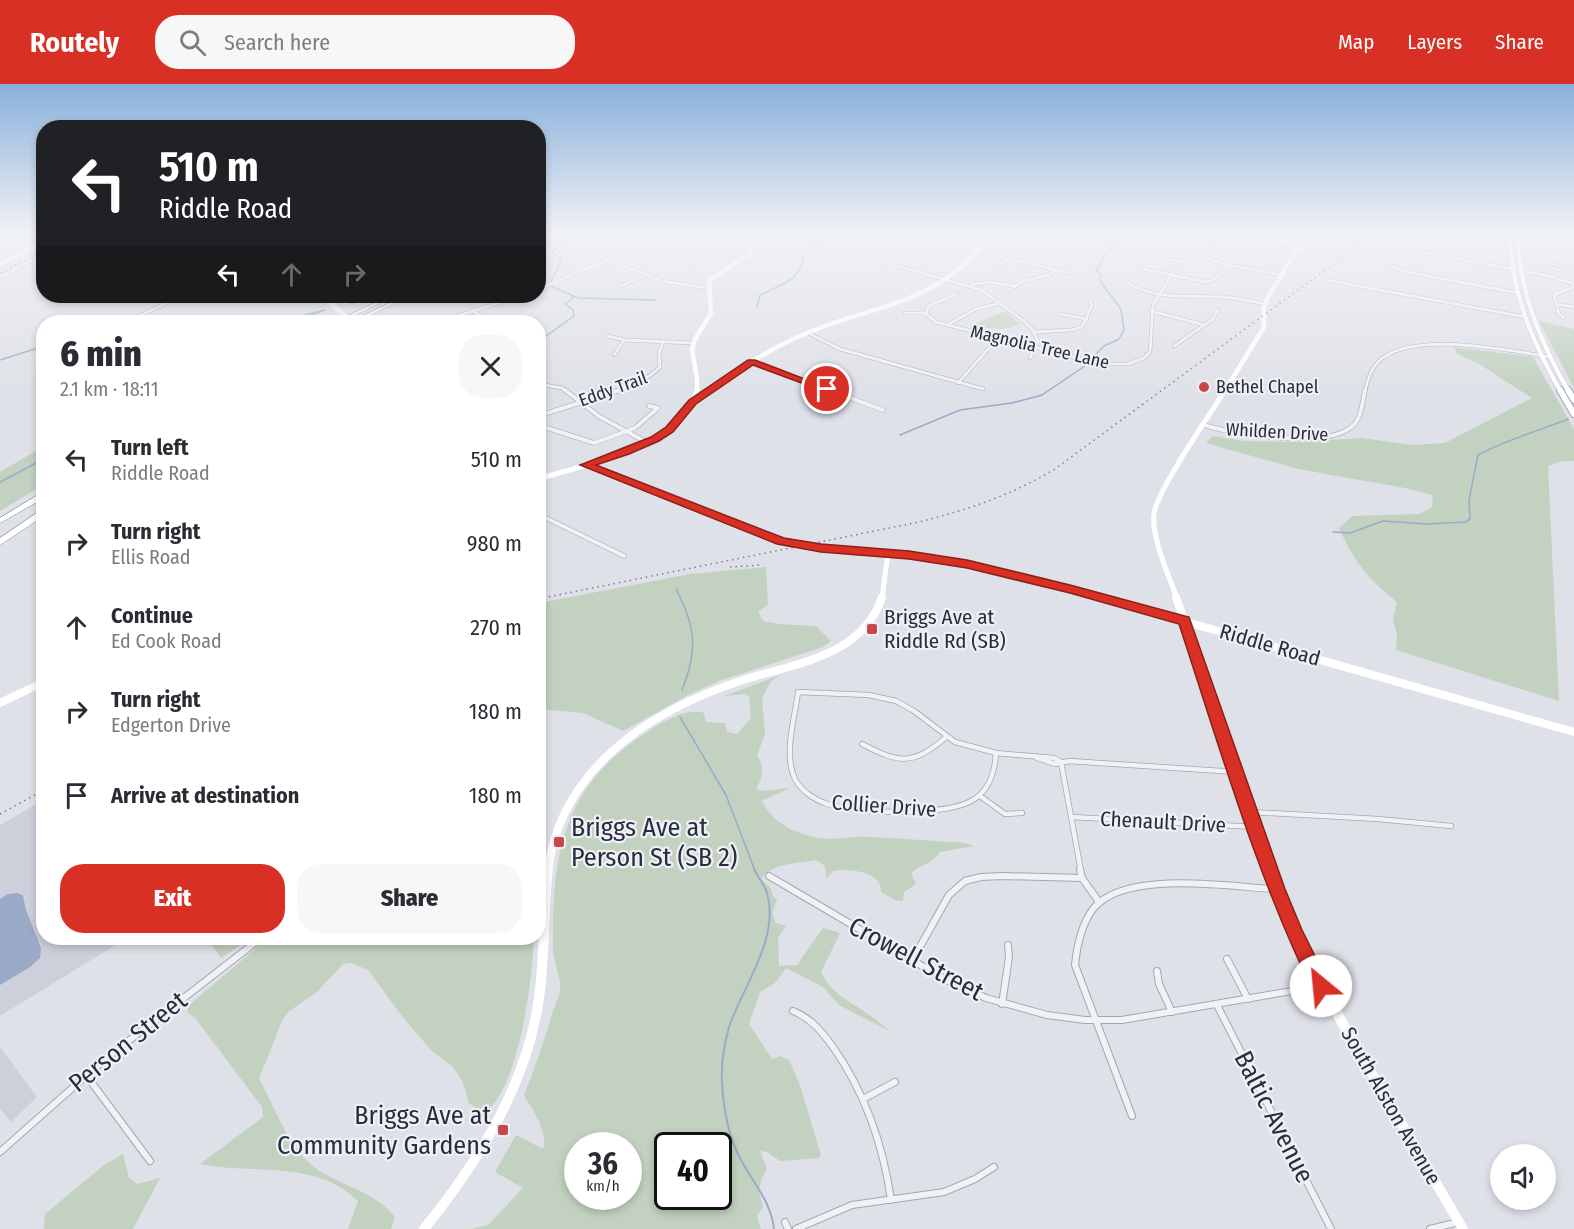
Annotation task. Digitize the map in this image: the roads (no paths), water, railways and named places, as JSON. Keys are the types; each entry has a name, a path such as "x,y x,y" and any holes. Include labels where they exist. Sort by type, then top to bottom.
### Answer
{"highway":[{"path":"353,315 377,303"},
{"path":"367,315 392,303"},
{"path":"1,520 36,500"},
{"path":"0,536 36,512"},
{"path":"0,542 36,517"}],"main road":[{"path":"1516,287 1525,317 1542,356 1574,414"},
{"path":"1524,287 1529,307 1551,357 1574,400"}],"street":[{"path":"693,402 699,378 692,352 693,343 709,319 712,310 707,288 702,287"},
{"path":"546,477 648,442 669,429 693,402 773,348 932,287"},
{"path":"975,287 1001,303 1034,332 1038,341 1030,357"},
{"path":"1009,290 1013,287"},
{"path":"1137,287 1160,293 1223,297 1265,304"},
{"name":"Magnolia Tree Lane","path":"957,294 928,306 926,313 936,322 1092,362 1126,364 1138,361 1150,352 1150,311 1164,287"},
{"name":"South Alston Avenue","path":"1275,287 1265,304 1264,327 1164,489 1154,514 1153,525 1255,827 1295,934 1321,986 1461,1226"},
{"path":"1366,287 1525,317"},
{"path":"1488,287 1517,293"},
{"path":"1564,318 1559,314 1554,298 1557,292 1570,287"},
{"path":"1138,293 1142,290"},
{"path":"1034,332 1071,330 1082,327 1092,305 1090,302"},
{"path":"141,315 167,303"},
{"path":"330,303 344,315"},
{"path":"464,315 501,303"},
{"path":"947,325 976,309 1001,303"},
{"path":"1556,304 1574,307"},
{"path":"1174,346 1213,319 1218,310"},
{"path":"1150,311 1205,325"},
{"path":"475,312 479,315"},
{"path":"905,313 926,313"},
{"path":"1059,314 1087,320"},
{"path":"1071,330 1075,336"},
{"path":"808,333 840,349 983,390"},
{"path":"608,336 624,340 693,343"},
{"path":"958,382 998,338"},
{"path":"614,355 624,340"},
{"name":"Eddy Trail","path":"546,413 621,389 655,373 660,367 659,353 663,342"},
{"name":"Whilden Drive","path":"1204,425 1238,434 1310,438 1348,432 1355,425 1371,370 1378,361 1393,352 1414,347 1447,345 1551,357"},
{"path":"752,362 883,410"},
{"path":"1126,364 1132,370"},
{"path":"546,385 559,387 600,417 648,442"},
{"path":"546,428 592,443 628,431 658,408 649,406"},
{"name":"Riddle Road","path":"585,465 782,541 833,550 888,553 956,562 995,570 1184,621 1574,732"},
{"path":"546,518 624,556"},
{"path":"546,855 564,810 587,775 610,751 635,732 693,700 734,683 821,655 855,637 872,620 882,602 888,553"},
{"path":"0,703 36,685"},
{"name":"Collier Drive","path":"980,796 963,806 935,812 836,807 824,803 804,789 792,768 798,692 890,698 913,710 945,738 966,747 1036,758 1055,764 1061,762 1236,772"},
{"path":"862,744 889,758 911,760 929,753 945,738"},
{"path":"996,753 993,775 980,796 1005,814 1022,813"},
{"path":"1061,762 1082,878 1099,902"},
{"path":"1250,812 1378,819 1451,826"},
{"name":"Chenault Drive","path":"1072,817 1255,827"},
{"name":"Crowell Street","path":"769,876 965,990 1002,1004 1047,1015 1094,1020 1122,1020 1321,986"},
{"path":"912,961 949,895 965,881 981,877 1002,876 1082,878"},
{"path":"1132,1116 1094,1020 1076,965 1078,939 1093,909 1099,902 1121,890 1150,883 1277,889"},
{"name":"Person Street","path":"0,1152 86,1075 252,945"},
{"path":"424,1229 463,1180 504,1111 527,1055 541,985 542,945"},
{"path":"1002,1004 1009,957 1008,945"},
{"path":"1227,959 1248,999"},
{"path":"1157,971 1159,984 1172,1012"},
{"name":"Baltic Avenue","path":"1217,1005 1331,1229"},
{"path":"793,1011 810,1019 823,1034 853,1075 865,1098 883,1149 891,1200"},
{"path":"86,1075 150,1161"},
{"path":"865,1098 895,1082"},
{"path":"796,1229 825,1215 853,1206 926,1196 955,1188 976,1179 994,1167"},
{"path":"1430,1229 1461,1226"}],"water":[{"path":"18,893 23,896 36,935 36,945 40,945 41,948 40,958 30,967 0,985 0,899 8,894"}],"waterway":[{"path":"554,287 578,298 655,300"},
{"path":"757,306 760,295 776,287"},
{"path":"900,435 960,410 1012,403 1042,395 1082,368 1104,346 1119,339 1124,330 1121,309 1105,287"},
{"path":"546,336 574,316 573,310 565,304 572,299 572,296"},
{"path":"304,315 323,311"},
{"path":"312,315 323,311"},
{"path":"0,360 36,349"},
{"path":"1333,532 1350,533 1383,521 1427,524 1465,522 1470,519 1469,500 1478,455 1568,419"},
{"path":"0,482 36,463"},
{"path":"676,589 688,615 692,639 691,663 682,690"},
{"path":"680,717 726,795 755,870"},
{"path":"755,870 767,893 770,910 769,928 758,962 729,1027 723,1054 722,1081 725,1109 735,1147 765,1200 774,1229"}],"railway":[{"path":"546,597 919,522 972,507 1006,494 1055,469 1301,287"},
{"path":"730,567 762,565"},
{"path":"0,814 36,794"}],"place":[{"name":"Bethel Chapel","path":"1204,387"},
{"name":"Briggs Ave at Riddle Rd (SB)","path":"872,629"},
{"name":"Briggs Ave at Person St (SB 2)","path":"559,842"},
{"name":"Briggs Ave at Community Gardens","path":"503,1130"}]}
